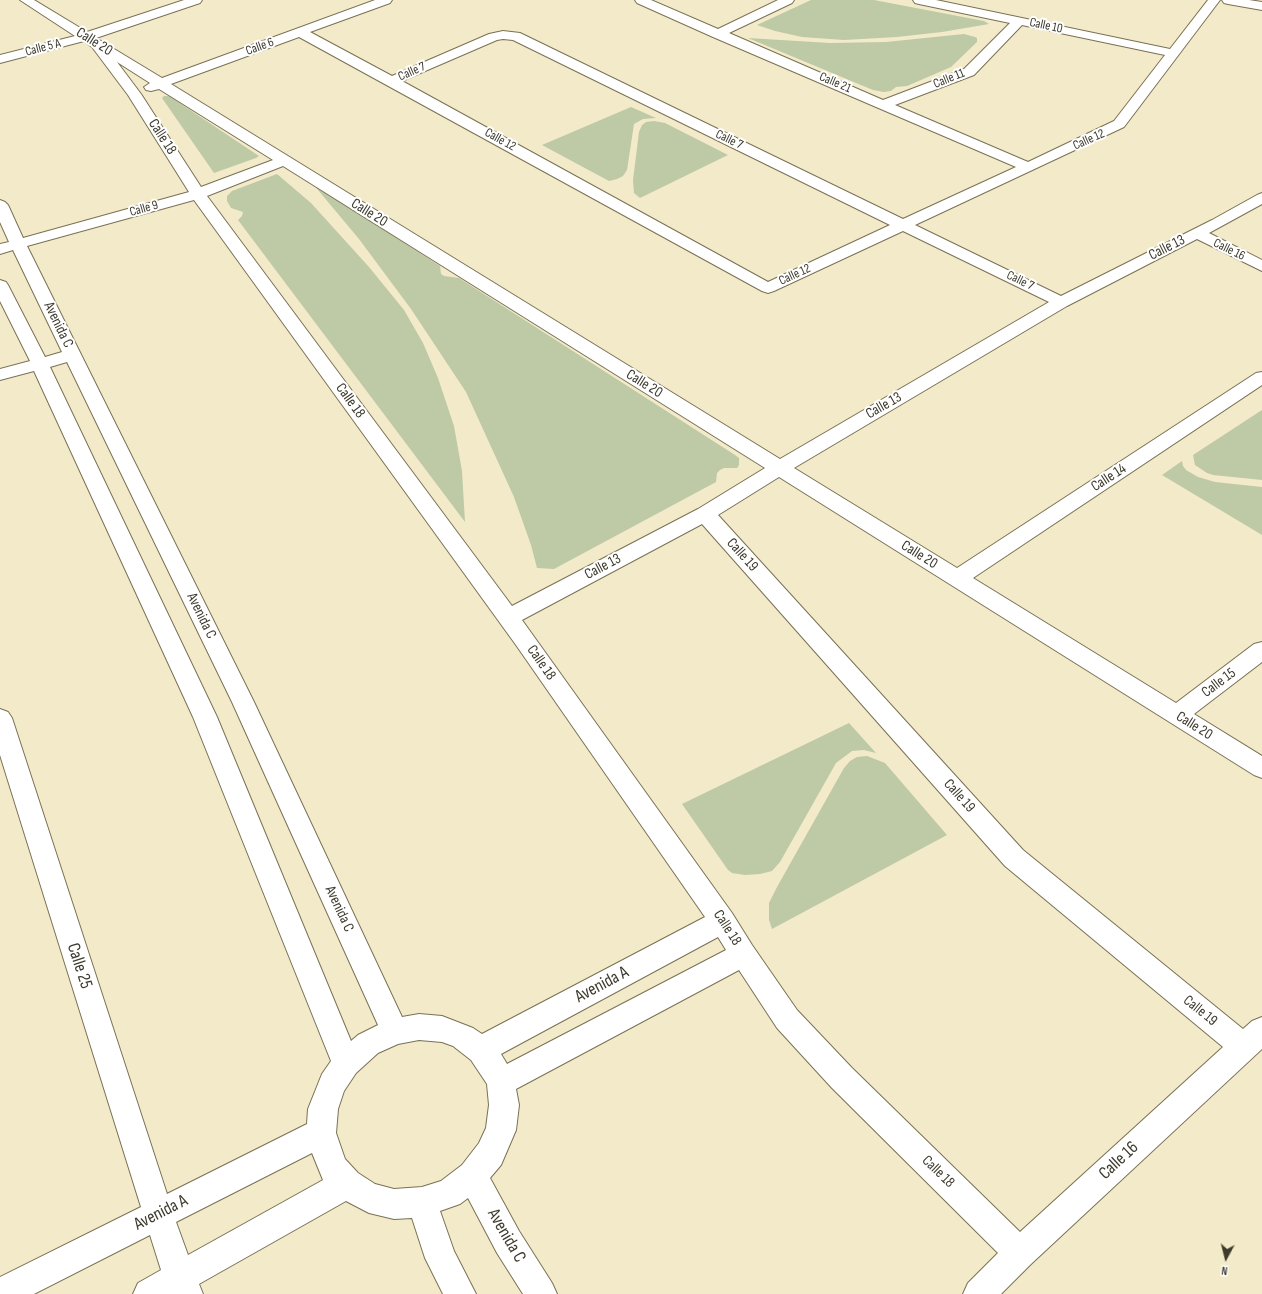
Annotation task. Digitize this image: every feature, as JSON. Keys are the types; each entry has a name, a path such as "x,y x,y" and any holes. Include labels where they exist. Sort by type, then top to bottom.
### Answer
{"street":[{"name":"Calle 20","path":"26,0 1262,768"},
{"name":"Calle 5 A","path":"0,59 91,40 196,0"},
{"name":"Calle 6","path":"134,94 386,0"},
{"name":"Calle 21","path":"642,0 717,34 884,104 1028,167"},
{"path":"717,34 788,0"},
{"name":"Calle 10","path":"919,0 1173,53"},
{"name":"Calle 12","path":"300,32 768,288 902,224 1112,130 1119,124 1214,0"},
{"path":"1228,0 1262,6"},
{"name":"Calle 11","path":"884,104 969,72 1020,20"},
{"name":"Calle 7","path":"392,81 493,37 503,35 516,36 1061,302"},
{"name":"Calle 18","path":"91,40 134,94 198,194 508,618 723,921 787,1020 842,1078 1020,1253"},
{"name":"Calle 9","path":"9,247 198,194 285,160"},
{"name":"Calle 13","path":"508,618 705,514 779,468 1061,302 1196,234 1262,198"},
{"name":"Avenida C","path":"0,205 9,247 72,354 243,702 395,1031"},
{"name":"Calle 16","path":"1196,234 1262,266"},
{"path":"0,285 40,364 205,717 346,1063"},
{"path":"0,376 72,354"},
{"name":"Calle 14","path":"957,578 1262,378"},
{"name":"Calle 19","path":"705,514 1014,858 1253,1038"},
{"name":"Calle 15","path":"1177,715 1262,650"},
{"name":"Calle 25","path":"0,718 158,1215 183,1286"},
{"name":"Avenida A","path":"481,1050 723,921"},
{"path":"501,1082 743,954"},
{"path":"419,1027 442,1029 463,1037 481,1050 492,1065 501,1082 504,1105 501,1130 490,1154 473,1176 449,1193 422,1202 394,1204 369,1198 347,1184 334,1170 326,1152 321,1133 323,1108 332,1084 346,1063 368,1044 395,1031 419,1027"},
{"name":"Calle 16","path":"979,1294 1020,1253 1253,1038"},
{"name":"Avenida A","path":"0,1294 321,1133"},
{"name":"Avenida C","path":"473,1176 508,1242 541,1294"},
{"path":"149,1294 183,1286 347,1184"},
{"path":"422,1202 441,1258 460,1294"}],"green space":[{"path":"811,0 874,0 984,21 989,24 942,32 897,37 844,40 802,37 757,25"},
{"path":"964,34 977,38 977,42 951,67 907,86 896,87 891,91 884,92 873,90 748,38 830,43 886,42"},
{"path":"164,96 169,96 259,156 214,173 162,98"},
{"path":"631,107 656,118 643,119 634,124 627,170 623,176 617,179 609,181 542,145"},
{"path":"654,121 665,123 728,155 640,198 634,193 633,180 639,132 642,125 646,122"},
{"path":"277,174 311,203 369,267 404,310 423,343 438,378 454,426 462,471 465,522 238,220 242,216 243,212 231,208 227,201 227,196 232,191"},
{"path":"313,184 440,266 441,274 444,276 459,278 735,455 739,458 739,465 737,468 724,468 720,470 717,473 716,482 554,569 537,568 531,545 514,497 466,392 411,309 359,239"},
{"path":"1262,410 1262,480 1213,475 1195,465 1193,455"},
{"path":"1182,461 1186,470 1198,477 1215,482 1262,487 1262,535 1162,475"},
{"path":"849,723 876,753 864,750 852,751 836,763 780,862 772,871 760,874 745,875 732,873 728,870 682,804"},
{"path":"867,756 885,763 947,835 772,929 769,920 769,903 777,887 844,768 850,761 857,757"}]}
